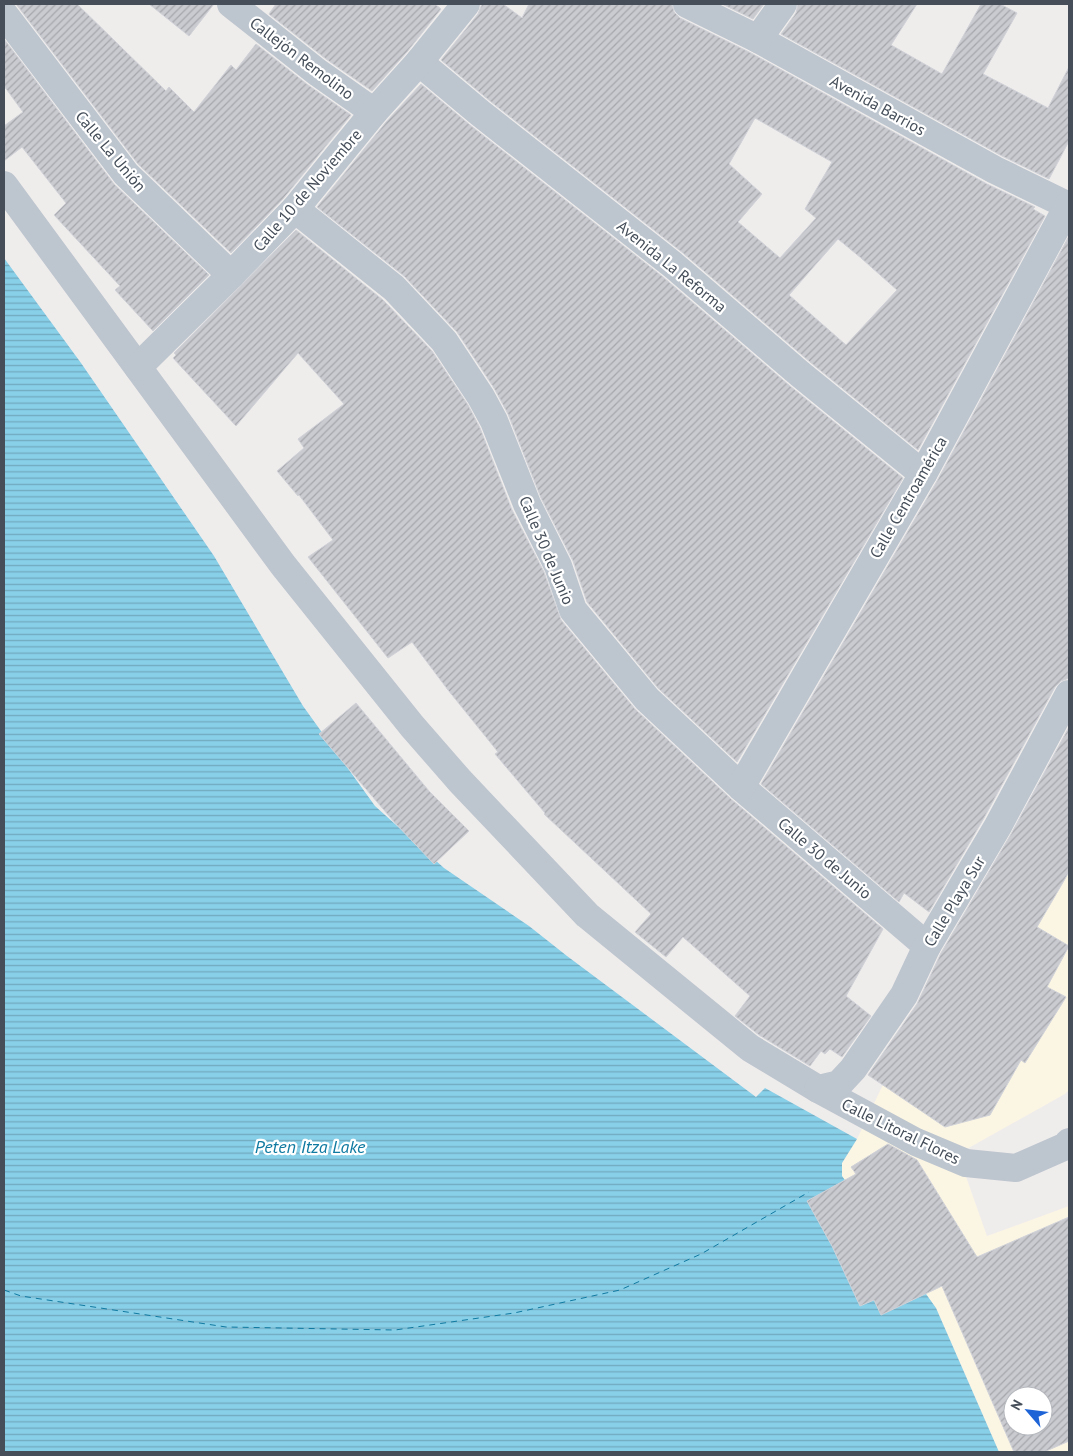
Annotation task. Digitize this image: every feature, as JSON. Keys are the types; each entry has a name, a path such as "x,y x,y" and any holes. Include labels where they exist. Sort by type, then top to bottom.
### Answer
{"street":[{"name":"Callejón Remolino","path":"231,4 317,72 374,112"},
{"name":"Calle 10 de Noviembre","path":"138,368 295,209 374,112 420,62 466,4"},
{"name":"Avenida Barrios","path":"687,4 758,39 994,170 1069,205"},
{"path":"758,39 783,4"},
{"name":"Calle La Unión","path":"4,14 126,174 231,275"},
{"name":"Avenida La Reforma","path":"420,62 480,113 673,265 800,374 923,474"},
{"name":"Calle Litoral Flores","path":"4,184 283,565 412,726 460,781 587,916 750,1048 818,1089 916,1142 966,1163 1016,1168 1066,1146 1069,1142"},
{"name":"Calle Centroamérica","path":"741,787 1061,240 1069,205"},
{"name":"Calle 30 de Junio","path":"295,209 394,288 444,341 481,397 494,421 527,504 558,566 572,610 647,699 741,787 927,946"},
{"name":"Calle Playa Sur","path":"818,1089 839,1084 853,1069 904,995 927,946 998,826 1069,694"}],"shaded area":[{"path":"1069,751 1069,1090 958,1154 987,1236 1069,1206 1069,1452 999,1452 936,1308 842,1176 842,1163 857,1139 888,1074 953,985"}],"water":[{"name":"Peten Itza Lake","path":"4,258 81,363 214,556 303,706 375,806 444,868 529,926 756,1097 765,1088 857,1139 842,1163 842,1176 936,1308 999,1452 4,1452"}],"building":[{"path":"16,4 77,4 166,91 169,87 194,112 231,65 236,70 256,44 308,85 351,115 283,199 231,253 138,164"},
{"path":"149,4 214,4 189,36"},
{"path":"276,4 435,4 441,9 407,52 372,91 326,59 269,14"},
{"path":"482,4 503,4 522,18 529,4 672,4 674,12 680,18 751,53 987,184 1035,207 1033,209 1045,216 918,450 810,362 683,253 490,101 441,60 478,14","holes":["755,118 832,162 805,209 816,218 780,258 738,222 762,194 729,164","838,239 897,290 846,345 789,295"]},
{"path":"722,4 764,4 753,19"},
{"path":"798,4 917,4 891,45 942,74 981,4 1000,4 1017,13 983,74 1048,108 1069,67 1069,141 1049,179 1002,156 781,34 796,13"},
{"path":"4,39 114,184 209,275 153,331 115,290 120,286 54,215 66,203 22,147 4,161 4,126 23,112 4,86"},
{"path":"421,84 470,125 663,277 790,386 903,478 737,762 658,688 587,602 573,561 541,498 508,414 494,388 457,332 404,276 317,207 386,122"},
{"path":"296,230 383,300 432,351 468,405 480,428 512,510 544,572 561,620 635,709 731,799 883,929 846,996 871,1016 842,1057 830,1049 825,1054 821,1051 810,1066 759,1035 735,1016 750,996 683,937 666,957 635,932 651,914 544,814 495,754 498,752 412,642 388,658 308,557 333,540 299,495 277,471 304,448 298,439 344,404 298,353 236,426 173,358 176,355 174,353"},
{"path":"1069,236 1069,678 1061,681 1055,687 984,818 929,912 904,893 899,902 761,784 937,481"},
{"path":"356,703 429,791 469,831 434,864 395,823 319,734"},
{"path":"1069,727 1069,872 1037,927 1069,946 1047,987 1066,997 1025,1063 1021,1060 990,1115 945,1127 868,1075 917,1004 941,953 1011,834"},
{"path":"888,1144 917,1160 977,1257 1069,1217 1069,1441 1044,1452 1014,1452 1007,1436 1053,1436 1053,1386 1003,1386 1003,1427 942,1286 881,1315 874,1300 860,1306 832,1246 807,1201 856,1174 851,1167"}],"ferry route":[{"path":"4,1290 21,1296 226,1327 395,1330 514,1313 620,1290 701,1254 809,1192"}]}
